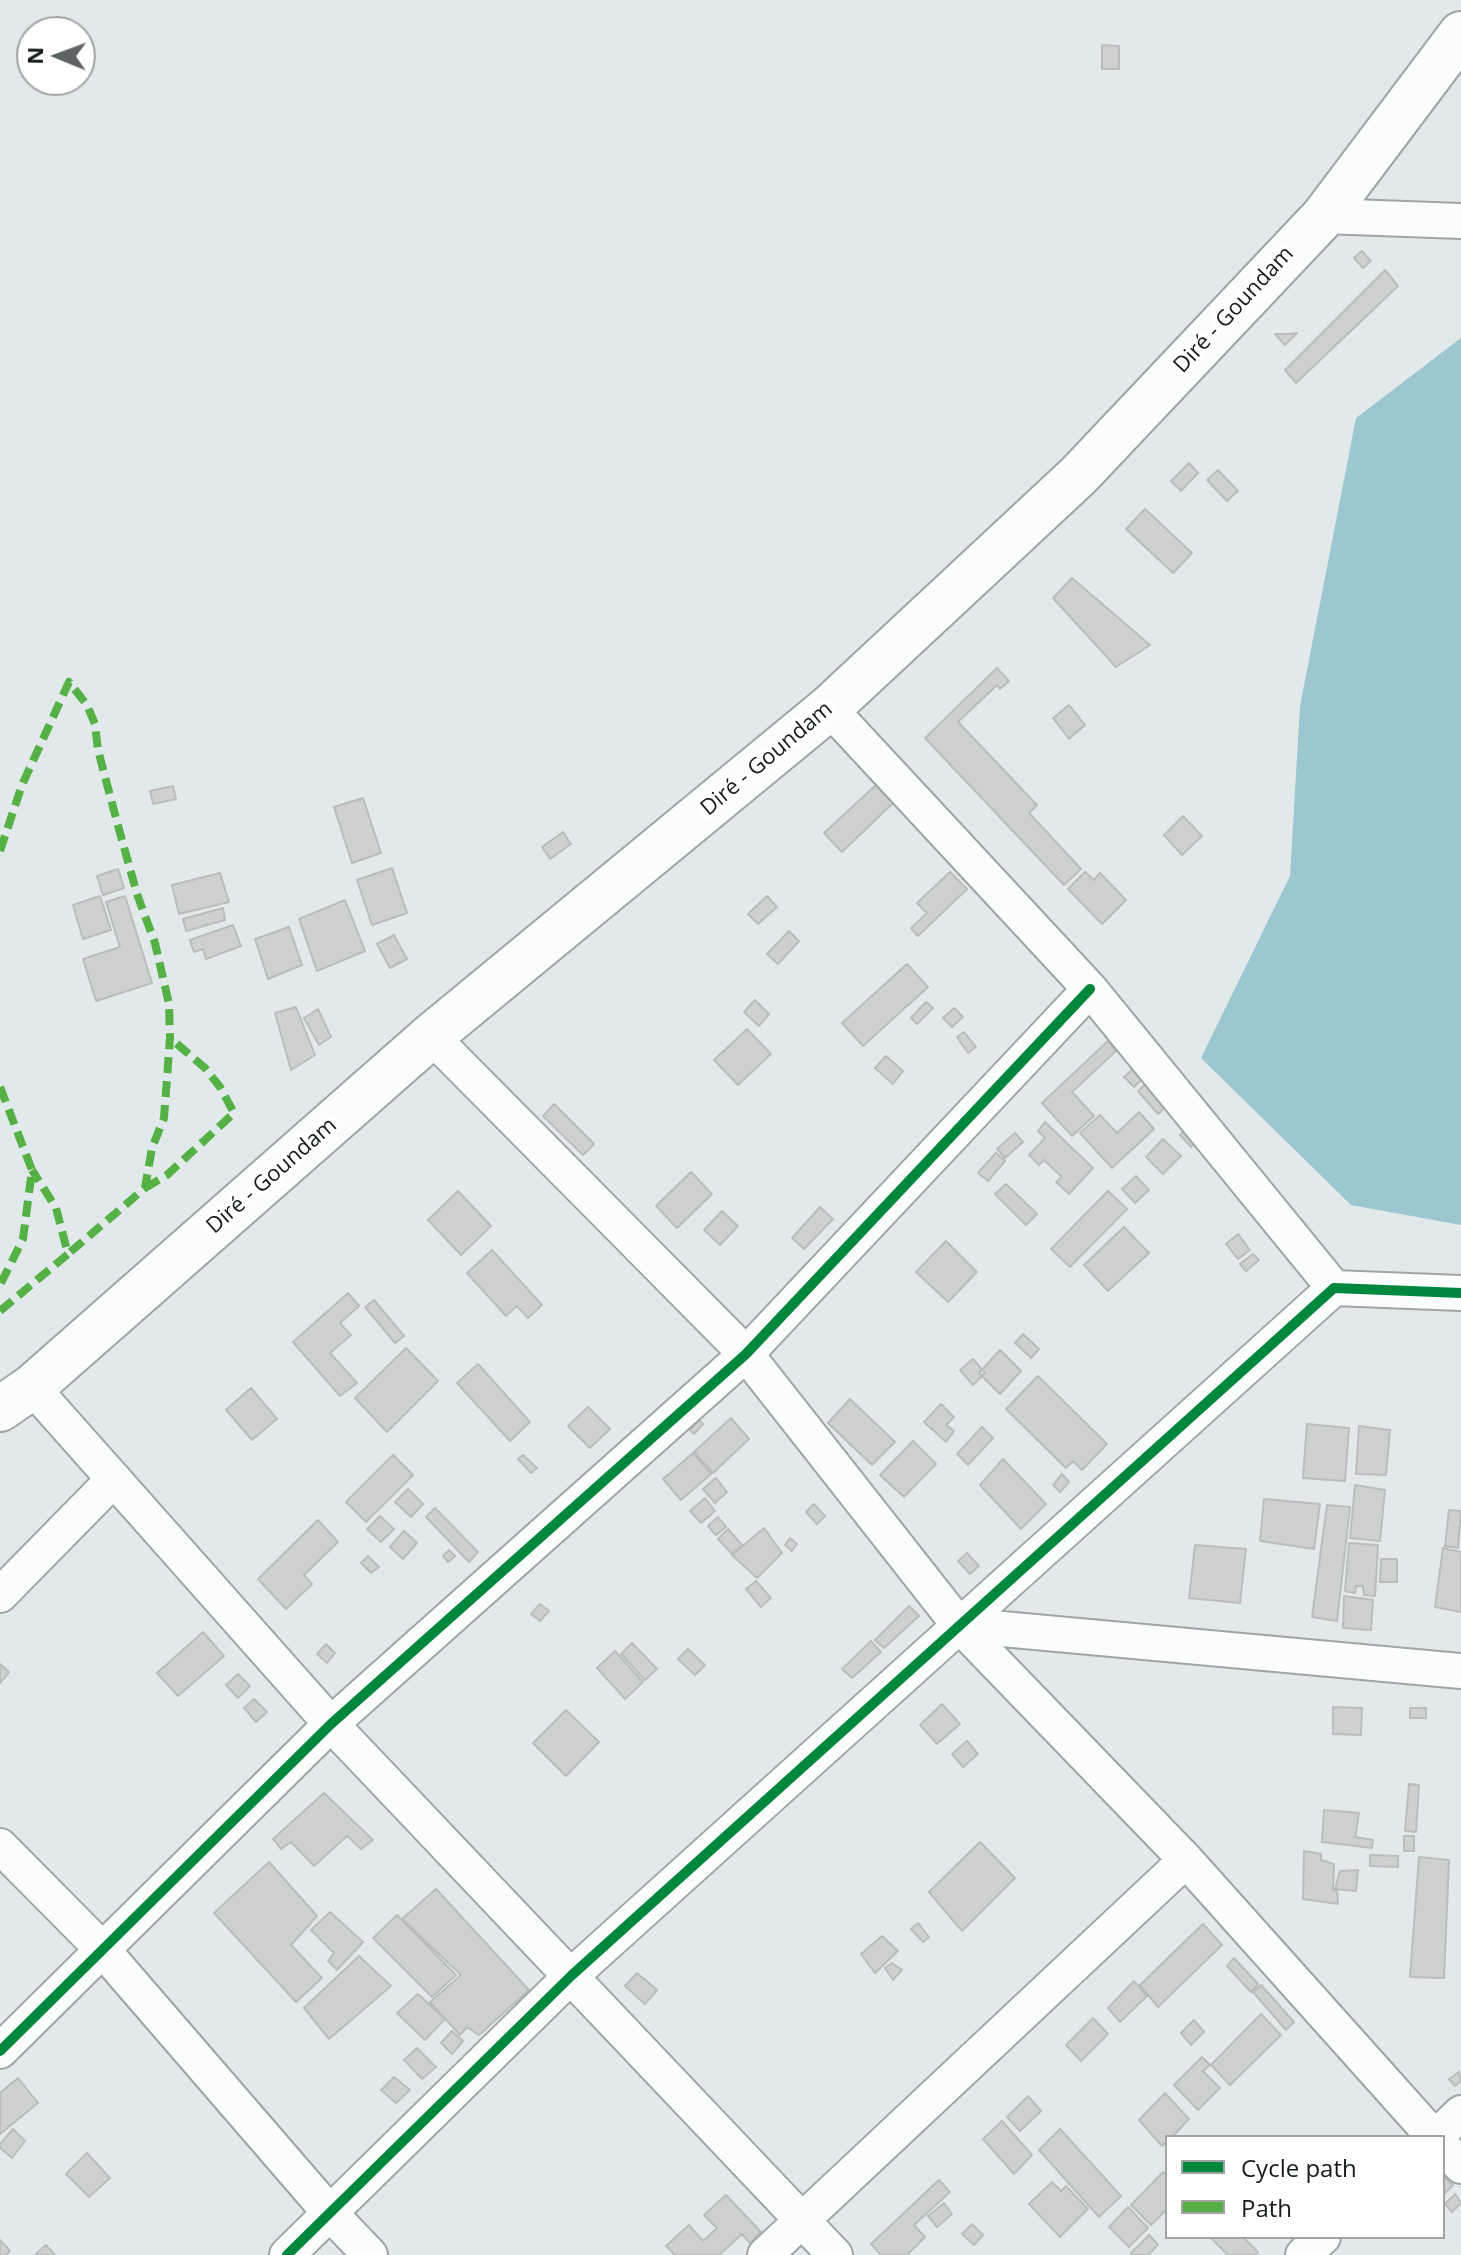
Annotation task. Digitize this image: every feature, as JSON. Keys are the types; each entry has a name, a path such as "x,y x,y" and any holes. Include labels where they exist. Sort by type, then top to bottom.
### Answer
{"main road":[{"name":"Diré - Goundam","path":"16,1398 431,1036 829,708 1079,475 1324,216 1461,34"}],"street":[{"path":"1324,216 1461,221"},
{"path":"829,708 1090,989 1334,1288"},
{"path":"0,2051 331,1724 746,1354 1090,989"},
{"path":"431,1036 746,1354 959,1625 1186,1860 1433,2135"},
{"path":"287,2255 572,1975 1334,1288 1461,1293"},
{"path":"16,1398 114,1479 331,1724 835,2255"},
{"path":"0,1595 114,1479"},
{"path":"959,1625 1461,1671"},
{"path":"0,1846 102,1949 330,2213 370,2255"},
{"path":"765,2255 1186,1860"},
{"path":"1437,2135 1461,2113"},
{"path":"1445,2149 1461,2166"},
{"path":"1303,2255 1321,2239"}],"water":[{"path":"1461,338 1461,1225 1351,1205 1201,1058 1290,876 1300,706 1356,418"}],"building":[{"path":"1102,45 1119,46 1119,69 1102,69"},
{"path":"1362,251 1371,261 1363,268 1354,258"},
{"path":"1385,270 1398,286 1296,383 1285,370"},
{"path":"1297,333 1285,345 1275,334 1287,334"},
{"path":"1189,463 1198,473 1181,491 1171,481"},
{"path":"1218,470 1238,491 1227,501 1207,480"},
{"path":"1145,509 1192,553 1173,573 1126,529"},
{"path":"1072,578 1150,645 1116,667 1053,598"},
{"path":"997,668 1009,681 1000,689 997,685 958,722 1037,805 1029,813 1081,869 1064,885 925,738"},
{"path":"1069,705 1085,725 1069,739 1053,718"},
{"path":"876,785 893,803 842,852 824,833"},
{"path":"173,786 176,799 153,804 150,791"},
{"path":"363,798 381,853 352,863 334,807"},
{"path":"1183,816 1202,836 1182,855 1164,835"},
{"path":"563,832 571,844 550,859 542,847"},
{"path":"392,868 407,913 372,925 357,880"},
{"path":"118,869 124,888 103,895 97,876"},
{"path":"950,872 967,889 918,936 911,928 927,913 917,903"},
{"path":"1085,872 1094,880 1100,873 1126,900 1102,924 1068,889"},
{"path":"220,873 229,902 179,914 172,885"},
{"path":"100,896 111,930 83,939 73,905"},
{"path":"125,896 152,983 96,1001 83,959 120,947 106,902"},
{"path":"767,896 777,907 758,924 748,914"},
{"path":"345,900 365,951 317,971 299,919"},
{"path":"223,908 225,920 186,931 183,919"},
{"path":"233,925 241,946 206,959 203,949 194,952 190,940"},
{"path":"289,927 302,965 268,979 255,939"},
{"path":"789,931 799,941 778,964 767,954"},
{"path":"394,935 407,959 390,968 377,944"},
{"path":"907,964 928,987 863,1046 842,1023"},
{"path":"755,1000 769,1014 759,1026 744,1012"},
{"path":"926,1002 933,1008 917,1024 911,1018"},
{"path":"296,1007 315,1055 291,1070 275,1013"},
{"path":"954,1008 963,1017 952,1027 943,1018"},
{"path":"318,1009 331,1037 319,1045 304,1018"},
{"path":"747,1029 771,1054 738,1085 714,1060"},
{"path":"964,1032 976,1047 968,1053 957,1037"},
{"path":"1108,1041 1116,1051 1072,1092 1094,1116 1072,1136 1042,1103"},
{"path":"886,1056 903,1071 893,1084 875,1068"},
{"path":"1134,1068 1143,1078 1134,1087 1124,1077"},
{"path":"1149,1081 1169,1104 1158,1114 1138,1091"},
{"path":"554,1104 594,1144 583,1155 543,1116"},
{"path":"1139,1112 1154,1129 1112,1168 1080,1133 1100,1115 1117,1133"},
{"path":"1045,1122 1093,1168 1069,1194 1056,1182 1062,1177 1044,1160 1039,1165 1029,1155 1045,1138 1038,1131"},
{"path":"1190,1125 1201,1138 1191,1147 1180,1135"},
{"path":"1015,1133 1023,1142 1005,1158 997,1149"},
{"path":"1163,1139 1181,1156 1163,1174 1146,1157"},
{"path":"996,1153 1005,1161 988,1181 978,1173"},
{"path":"691,1172 712,1194 677,1228 656,1206"},
{"path":"1136,1176 1149,1190 1135,1203 1122,1189"},
{"path":"1006,1184 1037,1214 1026,1225 995,1194"},
{"path":"458,1191 491,1226 461,1255 428,1220"},
{"path":"1108,1191 1127,1209 1070,1267 1051,1249"},
{"path":"820,1207 833,1219 804,1249 792,1238"},
{"path":"722,1211 738,1226 720,1245 704,1230"},
{"path":"1124,1227 1149,1253 1108,1291 1084,1265"},
{"path":"1238,1234 1250,1250 1238,1259 1226,1244"},
{"path":"946,1241 977,1272 948,1302 916,1272"},
{"path":"492,1250 542,1305 528,1318 517,1306 506,1316 467,1273"},
{"path":"1253,1254 1259,1260 1246,1271 1240,1264"},
{"path":"348,1293 359,1306 340,1323 351,1335 330,1353 357,1383 340,1396 293,1342"},
{"path":"374,1300 404,1336 395,1343 365,1307"},
{"path":"1023,1334 1039,1349 1031,1358 1015,1343"},
{"path":"406,1348 438,1381 387,1432 355,1398"},
{"path":"1000,1350 1021,1371 1000,1394 979,1373"},
{"path":"973,1359 985,1373 973,1385 960,1370"},
{"path":"478,1364 530,1422 510,1441 457,1383"},
{"path":"1038,1376 1107,1444 1082,1470 1073,1461 1066,1468 1006,1409"},
{"path":"251,1388 277,1419 252,1440 226,1410"},
{"path":"850,1399 895,1442 872,1465 828,1423"},
{"path":"941,1404 954,1417 946,1425 954,1431 946,1442 924,1422"},
{"path":"588,1407 610,1429 590,1448 568,1426"},
{"path":"731,1418 749,1439 713,1473 694,1452"},
{"path":"699,1420 703,1424 694,1434 690,1430"},
{"path":"1307,1424 1349,1428 1345,1481 1303,1478"},
{"path":"1359,1426 1390,1430 1386,1475 1356,1474"},
{"path":"982,1427 993,1438 968,1465 957,1454"},
{"path":"913,1441 936,1464 904,1497 880,1475"},
{"path":"693,1453 711,1474 681,1500 663,1479"},
{"path":"393,1455 413,1475 366,1522 346,1502"},
{"path":"523,1455 537,1468 531,1473 518,1459"},
{"path":"1003,1459 1046,1504 1021,1529 980,1485"},
{"path":"1062,1474 1069,1482 1060,1492 1053,1485"},
{"path":"716,1478 727,1492 715,1503 703,1489"},
{"path":"1355,1485 1385,1490 1380,1541 1350,1538"},
{"path":"408,1489 423,1504 411,1517 395,1502"},
{"path":"705,1498 715,1511 701,1523 690,1511"},
{"path":"1264,1499 1320,1504 1314,1549 1260,1541"},
{"path":"814,1504 825,1516 817,1524 806,1512"},
{"path":"1327,1505 1350,1507 1337,1621 1312,1617"},
{"path":"435,1508 478,1552 469,1562 426,1517"},
{"path":"1449,1510 1461,1511 1458,1548 1445,1546"},
{"path":"380,1516 394,1529 381,1542 367,1529"},
{"path":"718,1517 726,1527 716,1535 708,1526"},
{"path":"318,1520 338,1542 304,1575 312,1584 286,1609 258,1579"},
{"path":"764,1528 782,1553 757,1578 732,1555"},
{"path":"728,1529 742,1545 732,1554 718,1539"},
{"path":"404,1531 417,1543 403,1559 390,1547"},
{"path":"790,1538 797,1544 792,1551 785,1545"},
{"path":"1349,1543 1378,1545 1375,1596 1364,1595 1363,1586 1356,1586 1355,1593 1345,1591"},
{"path":"1195,1545 1246,1549 1240,1603 1189,1598"},
{"path":"1443,1548 1461,1552 1461,1612 1435,1607"},
{"path":"449,1550 455,1556 448,1562 443,1556"},
{"path":"967,1553 979,1566 970,1574 958,1561"},
{"path":"368,1556 379,1567 371,1573 361,1563"},
{"path":"1381,1559 1397,1559 1397,1582 1380,1582"},
{"path":"756,1581 771,1598 761,1607 746,1589"},
{"path":"1344,1596 1373,1600 1371,1630 1343,1628"},
{"path":"540,1604 549,1611 540,1621 531,1614"},
{"path":"909,1606 919,1616 884,1648 875,1640"},
{"path":"203,1632 224,1656 178,1696 157,1673"},
{"path":"871,1641 881,1652 852,1678 842,1669"},
{"path":"632,1643 657,1669 645,1680 621,1654"},
{"path":"326,1644 335,1653 327,1663 317,1654"},
{"path":"688,1649 705,1665 695,1675 678,1659"},
{"path":"615,1651 643,1682 625,1699 597,1668"},
{"path":"0,1664 9,1672 0,1683"},
{"path":"238,1674 250,1686 238,1698 226,1685"},
{"path":"254,1699 267,1712 256,1722 244,1708"},
{"path":"942,1704 960,1724 937,1744 920,1725"},
{"path":"1333,1707 1362,1708 1361,1735 1333,1734"},
{"path":"1410,1708 1426,1708 1426,1718 1410,1718"},
{"path":"566,1710 599,1742 566,1776 533,1743"},
{"path":"967,1741 978,1754 963,1767 952,1754"},
{"path":"1409,1784 1419,1785 1416,1832 1405,1831"},
{"path":"324,1793 373,1840 361,1849 347,1836 314,1866 291,1842 281,1849 273,1839"},
{"path":"1324,1810 1359,1813 1355,1837 1373,1840 1372,1848 1322,1842"},
{"path":"1404,1836 1414,1836 1414,1851 1404,1851"},
{"path":"980,1842 1015,1878 962,1931 929,1892"},
{"path":"1304,1851 1321,1854 1321,1860 1334,1864 1333,1890 1337,1891 1338,1904 1303,1899"},
{"path":"1370,1855 1398,1856 1398,1867 1370,1866"},
{"path":"1419,1857 1449,1860 1444,1978 1410,1977"},
{"path":"269,1862 317,1916 291,1945 322,1978 296,2002 214,1913"},
{"path":"1358,1870 1356,1891 1335,1889 1340,1871"},
{"path":"436,1889 529,1990 479,2035 467,2027 460,2035 430,2002 461,1975 402,1919"},
{"path":"330,1912 363,1942 337,1970 328,1961 334,1953 311,1930"},
{"path":"397,1915 456,1975 432,1997 373,1938"},
{"path":"918,1923 929,1937 923,1942 911,1929"},
{"path":"1203,1924 1222,1945 1158,2007 1140,1985"},
{"path":"882,1936 898,1951 875,1973 861,1954"},
{"path":"359,1956 391,1986 329,2039 304,2008"},
{"path":"1234,1958 1258,1984 1251,1992 1227,1966"},
{"path":"892,1963 902,1970 893,1980 885,1968"},
{"path":"637,1973 657,1990 645,2004 625,1986"},
{"path":"1134,1981 1147,1996 1120,2022 1108,2008"},
{"path":"1261,1985 1294,2022 1286,2030 1253,1992"},
{"path":"418,1994 445,2019 425,2040 397,2013"},
{"path":"1261,2014 1281,2035 1230,2085 1211,2065"},
{"path":"1093,2018 1108,2034 1081,2061 1066,2045"},
{"path":"1194,2020 1204,2032 1191,2045 1181,2033"},
{"path":"452,2031 463,2041 452,2054 441,2043"},
{"path":"417,2048 436,2067 422,2079 404,2060"},
{"path":"1202,2057 1210,2065 1203,2071 1220,2088 1198,2110 1174,2085"},
{"path":"1459,2072 1461,2081 1455,2086 1449,2079"},
{"path":"394,2077 410,2090 396,2103 381,2090"},
{"path":"18,2078 38,2103 0,2134 0,2093"},
{"path":"1165,2093 1189,2119 1174,2135 1165,2135 1162,2146 1139,2120"},
{"path":"1028,2096 1041,2111 1020,2131 1007,2117"},
{"path":"1002,2121 1032,2155 1014,2174 983,2139"},
{"path":"13,2129 25,2141 12,2158 0,2148 0,2144"},
{"path":"1060,2129 1121,2196 1099,2217 1039,2150"},
{"path":"87,2153 110,2178 89,2197 66,2174"},
{"path":"1163,2172 1165,2174 1165,2211 1151,2225 1131,2205"},
{"path":"1445,2178 1453,2185 1445,2193"},
{"path":"939,2180 950,2192 914,2225 925,2237 907,2255 881,2255 871,2244"},
{"path":"1052,2182 1061,2191 1066,2186 1088,2209 1060,2237 1029,2204"},
{"path":"1455,2194 1461,2203 1452,2212 1445,2204"},
{"path":"726,2195 761,2232 750,2243 742,2234 719,2255 675,2255 666,2246 689,2225 703,2241 717,2228 704,2215"},
{"path":"944,2203 952,2214 937,2227 928,2216"},
{"path":"1128,2207 1148,2228 1129,2247 1109,2227"},
{"path":"972,2224 983,2235 974,2245 962,2234"},
{"path":"1149,2235 1158,2245 1148,2255 1132,2255 1131,2253"},
{"path":"1212,2239 1245,2239 1258,2252 1255,2255 1228,2255"},
{"path":"0,2240 10,2251 6,2255 0,2255"},
{"path":"46,2245 55,2255 35,2255"}],"marked path":[{"path":"0,851 22,785 69,682 87,705 95,724 98,750 117,822 137,894 155,943 169,1004 170,1038 164,1118 152,1148 145,1188 68,1254"},
{"path":"145,1188 167,1175 234,1113 205,1068 170,1038"},
{"path":"0,1087 32,1170 23,1239 0,1285"},
{"path":"0,1311 68,1254 56,1208 32,1170"}],"cycle path":[{"path":"0,2051 331,1724 746,1354 1090,989"},
{"path":"287,2255 572,1975 1334,1288 1461,1293"}]}
